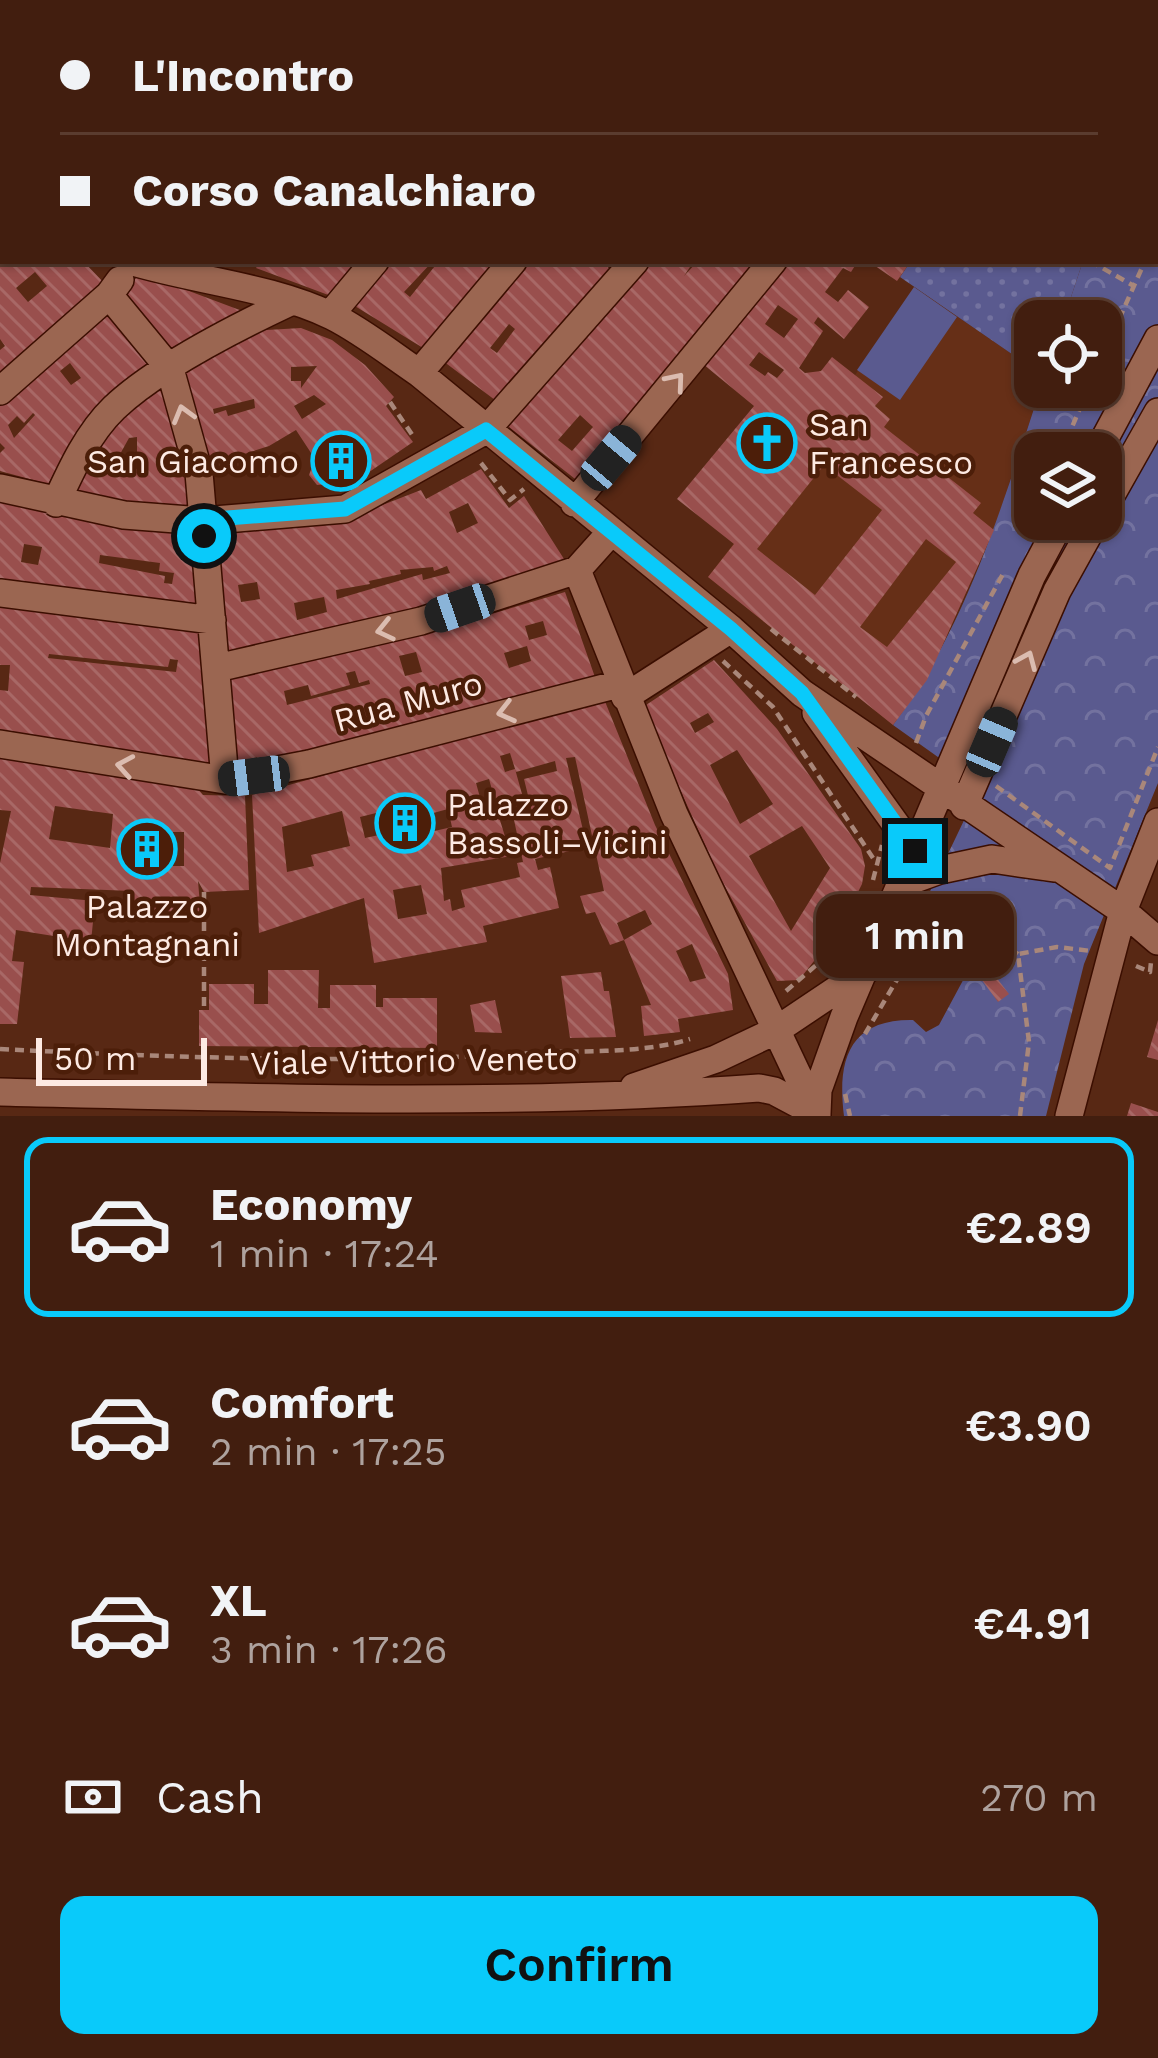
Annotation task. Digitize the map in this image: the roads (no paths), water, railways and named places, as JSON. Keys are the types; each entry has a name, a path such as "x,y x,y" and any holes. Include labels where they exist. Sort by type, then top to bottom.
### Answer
{"street":[{"path":"0,392 109,295 129,264"},
{"path":"144,264 240,286 331,315 419,373 802,693 1123,911 1157,940"},
{"path":"240,286 254,264"},
{"path":"331,315 373,264"},
{"path":"419,373 510,264"},
{"path":"0,488 124,515 202,520 345,509 486,430 631,264"},
{"path":"574,502 771,264"},
{"path":"109,295 170,369 199,473 225,780"},
{"path":"56,502 101,422 117,405 251,320 290,302"},
{"path":"1108,432 1158,339"},
{"path":"1122,475 1158,412"},
{"path":"217,668 422,622 577,570 610,532"},
{"path":"952,798 1032,575 1051,540"},
{"path":"817,1115 818,1090 915,851 952,798 977,776 1057,591 1086,540"},
{"path":"577,570 622,690 817,1115"},
{"path":"0,592 212,620"},
{"name":"Rua Muro","path":"0,744 225,780 622,690 731,629"},
{"path":"802,693 915,851"},
{"path":"1069,1116 1123,911 1158,822"},
{"path":"902,884 992,859 1064,870"},
{"name":"Viale Vittorio Veneto","path":"613,1105 775,1031 866,970"},
{"name":"Viale Vittorio Veneto","path":"0,1092 366,1108 488,1100 613,1105 640,1096 759,1088 774,1091 817,1115"}],"place":[{"name":"San Francesco","path":"767,443"},
{"name":"San Giacomo","path":"341,461"},
{"name":"Palazzo Bassoli–Vicini","path":"405,823"},
{"name":"Palazzo Montagnani","path":"147,849"}]}
